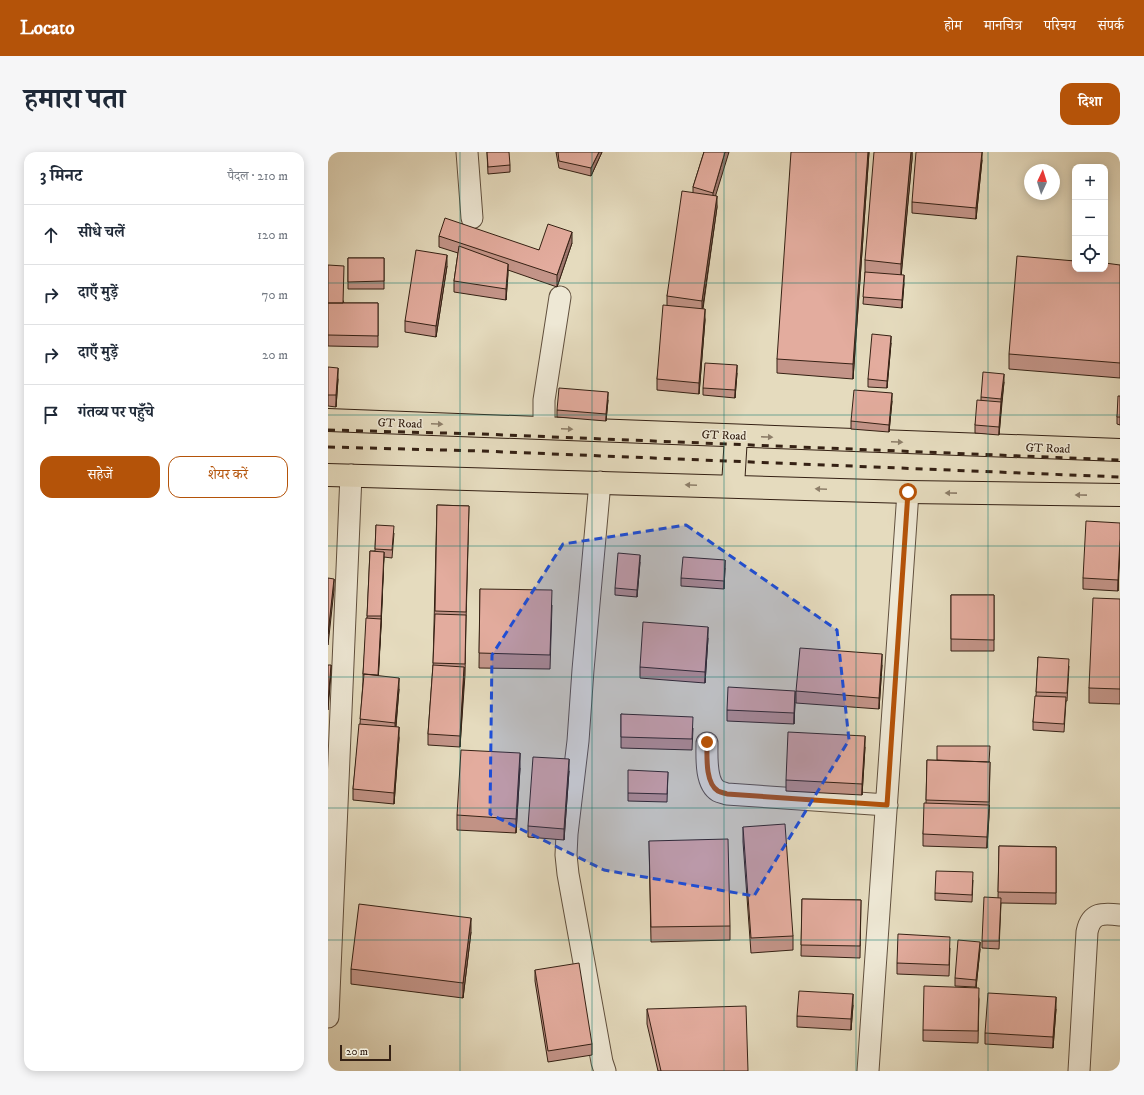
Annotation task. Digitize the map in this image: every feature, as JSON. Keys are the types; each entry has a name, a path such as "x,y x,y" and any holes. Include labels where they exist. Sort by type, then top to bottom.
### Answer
{"highway":[{"name":"GT Road","path":"328,420 1120,450"},
{"path":"733,486 736,436"},
{"path":"328,475 908,492 1120,495"}],"lane":[{"path":"467,152 472,218"},
{"path":"544,428 544,400 560,297"},
{"path":"328,1017 351,475"},
{"path":"600,482 578,741 566,834 566,855 569,882 602,1062 605,1071"},
{"path":"868,1071 908,492"},
{"path":"707,742 708,776 710,782 718,791 727,794 887,805"},
{"path":"1079,1071 1087,932 1089,922 1096,916 1106,914 1120,915"}],"highlighted area":[{"path":"686,525 837,630 849,740 754,896 604,870 490,814 492,655 563,544"}],"building":[{"path":"487,152 509,152 510,165 488,167"},
{"path":"558,152 599,152 591,168 559,161"},
{"path":"704,152 725,152 713,193 693,187"},
{"path":"791,152 868,152 853,364 777,359"},
{"path":"874,152 911,152 901,264 865,260"},
{"path":"916,152 982,152 976,208 912,202"},
{"path":"682,191 717,196 702,301 667,296"},
{"path":"445,218 539,250 548,224 572,232 557,275 439,236"},
{"path":"459,246 508,264 506,289 454,281"},
{"path":"416,250 447,255 436,326 405,321"},
{"path":"1017,256 1072,261 1072,272 1108,272 1108,263 1120,265 1120,363 1009,354"},
{"path":"348,258 384,258 384,281 348,282"},
{"path":"328,265 344,266 343,303 328,303"},
{"path":"865,272 904,275 902,300 863,297"},
{"path":"328,303 378,303 378,336 328,335"},
{"path":"663,305 705,309 699,383 657,379"},
{"path":"872,334 891,336 887,381 868,379"},
{"path":"705,363 737,365 735,390 703,388"},
{"path":"328,367 338,368 336,395 328,395"},
{"path":"983,372 1004,374 1001,399 981,397"},
{"path":"559,388 608,392 606,414 557,410"},
{"path":"854,390 892,393 889,425 851,421"},
{"path":"1118,396 1120,396 1120,417 1117,417"},
{"path":"977,400 1001,402 999,427 975,425"},
{"path":"437,505 469,506 466,612 435,611"},
{"path":"1086,521 1120,523 1118,580 1083,578"},
{"path":"376,525 394,526 392,550 375,549"},
{"path":"370,551 384,552 381,616 367,616"},
{"path":"618,553 640,555 637,590 615,588"},
{"path":"683,557 725,560 724,581 681,578"},
{"path":"328,578 334,579 328,634"},
{"path":"480,589 552,590 550,655 479,653"},
{"path":"951,595 994,595 994,640 951,639"},
{"path":"1093,598 1120,599 1120,689 1089,688"},
{"path":"435,614 466,615 465,664 433,663"},
{"path":"366,618 381,619 378,675 363,674"},
{"path":"643,622 708,627 705,672 640,667"},
{"path":"800,648 882,654 879,698 796,691"},
{"path":"1038,657 1069,659 1067,693 1036,692"},
{"path":"328,665 331,665 328,703"},
{"path":"433,665 464,667 460,736 428,734"},
{"path":"364,674 399,678 395,723 360,719"},
{"path":"728,687 795,691 794,713 727,710"},
{"path":"1035,696 1066,697 1064,724 1033,722"},
{"path":"621,714 693,717 692,739 621,737"},
{"path":"359,724 399,727 394,793 353,789"},
{"path":"788,732 865,736 862,784 786,780"},
{"path":"937,746 990,746 989,762 937,760"},
{"path":"461,750 520,753 516,819 457,815"},
{"path":"533,757 569,759 564,829 528,826"},
{"path":"927,760 990,762 989,802 926,800"},
{"path":"628,770 668,772 667,794 628,793"},
{"path":"924,803 989,805 987,837 923,834"},
{"path":"785,824 793,936 751,938 743,827"},
{"path":"728,839 730,926 651,927 649,841"},
{"path":"999,846 1056,847 1056,893 998,892"},
{"path":"936,871 973,872 972,895 935,893"},
{"path":"984,897 1001,898 999,941 982,941"},
{"path":"802,899 861,900 860,946 801,945"},
{"path":"359,904 471,918 463,983 351,969"},
{"path":"898,934 950,937 949,965 897,963"},
{"path":"958,940 980,942 976,980 955,978"},
{"path":"579,963 592,1044 548,1051 535,970"},
{"path":"924,986 979,988 978,1031 923,1030"},
{"path":"799,991 853,994 851,1019 797,1016"},
{"path":"988,993 1056,997 1053,1037 985,1033"},
{"path":"746,1006 748,1071 661,1071 647,1009"}],"railway":[{"path":"328,430 481,434 1120,460"},
{"path":"328,447 481,451 1120,477"}],"route":[{"path":"707,742 708,776 713,787 718,791 738,795 887,805 908,492"}]}
